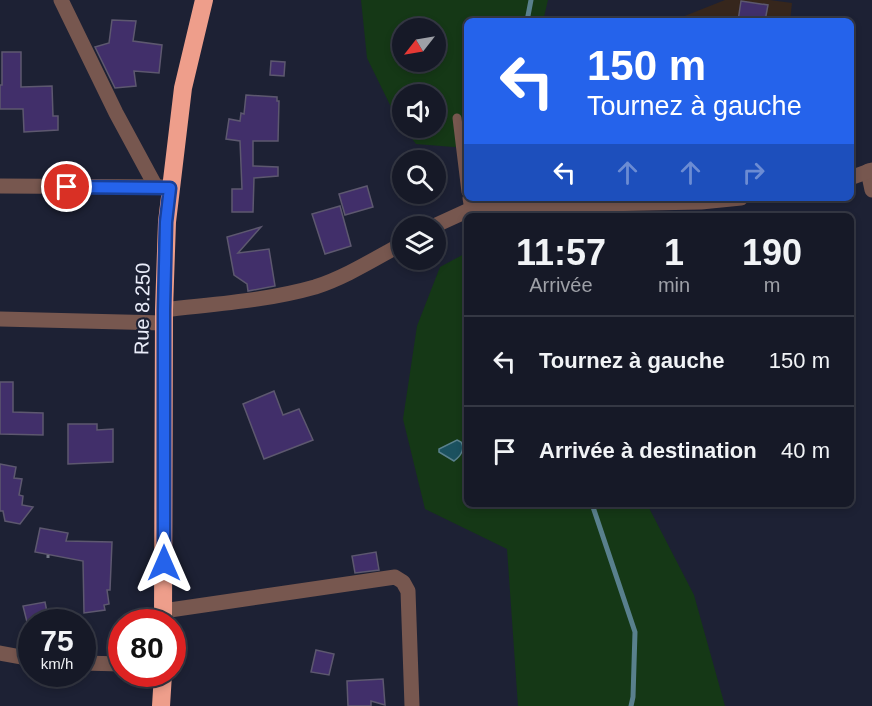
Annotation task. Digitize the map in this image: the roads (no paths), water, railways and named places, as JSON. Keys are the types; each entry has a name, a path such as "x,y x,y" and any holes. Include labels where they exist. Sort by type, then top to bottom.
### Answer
{"highway":[{"name":"Rue 8.250","path":"163,609 166,222 163,187 204,0"},
{"path":"161,706 162,687"}],"street":[{"path":"61,0 116,112 163,187"},
{"path":"854,176 870,171 872,189"},
{"path":"0,186 163,187"},
{"path":"446,219 468,204 536,210 711,201"},
{"path":"0,319 164,317 276,297 316,286 354,270 392,249"},
{"path":"186,613 395,577 400,579 408,591 412,706"},
{"path":"0,653 18,656"}],"lane":[{"path":"457,118 464,176"}],"water":[{"path":"457,440 461,442 462,450 454,461 439,452 439,449"}],"waterway":[{"path":"528,18 531,0"},
{"path":"494,201 496,213"},
{"path":"593,507 635,632 631,706"}]}
